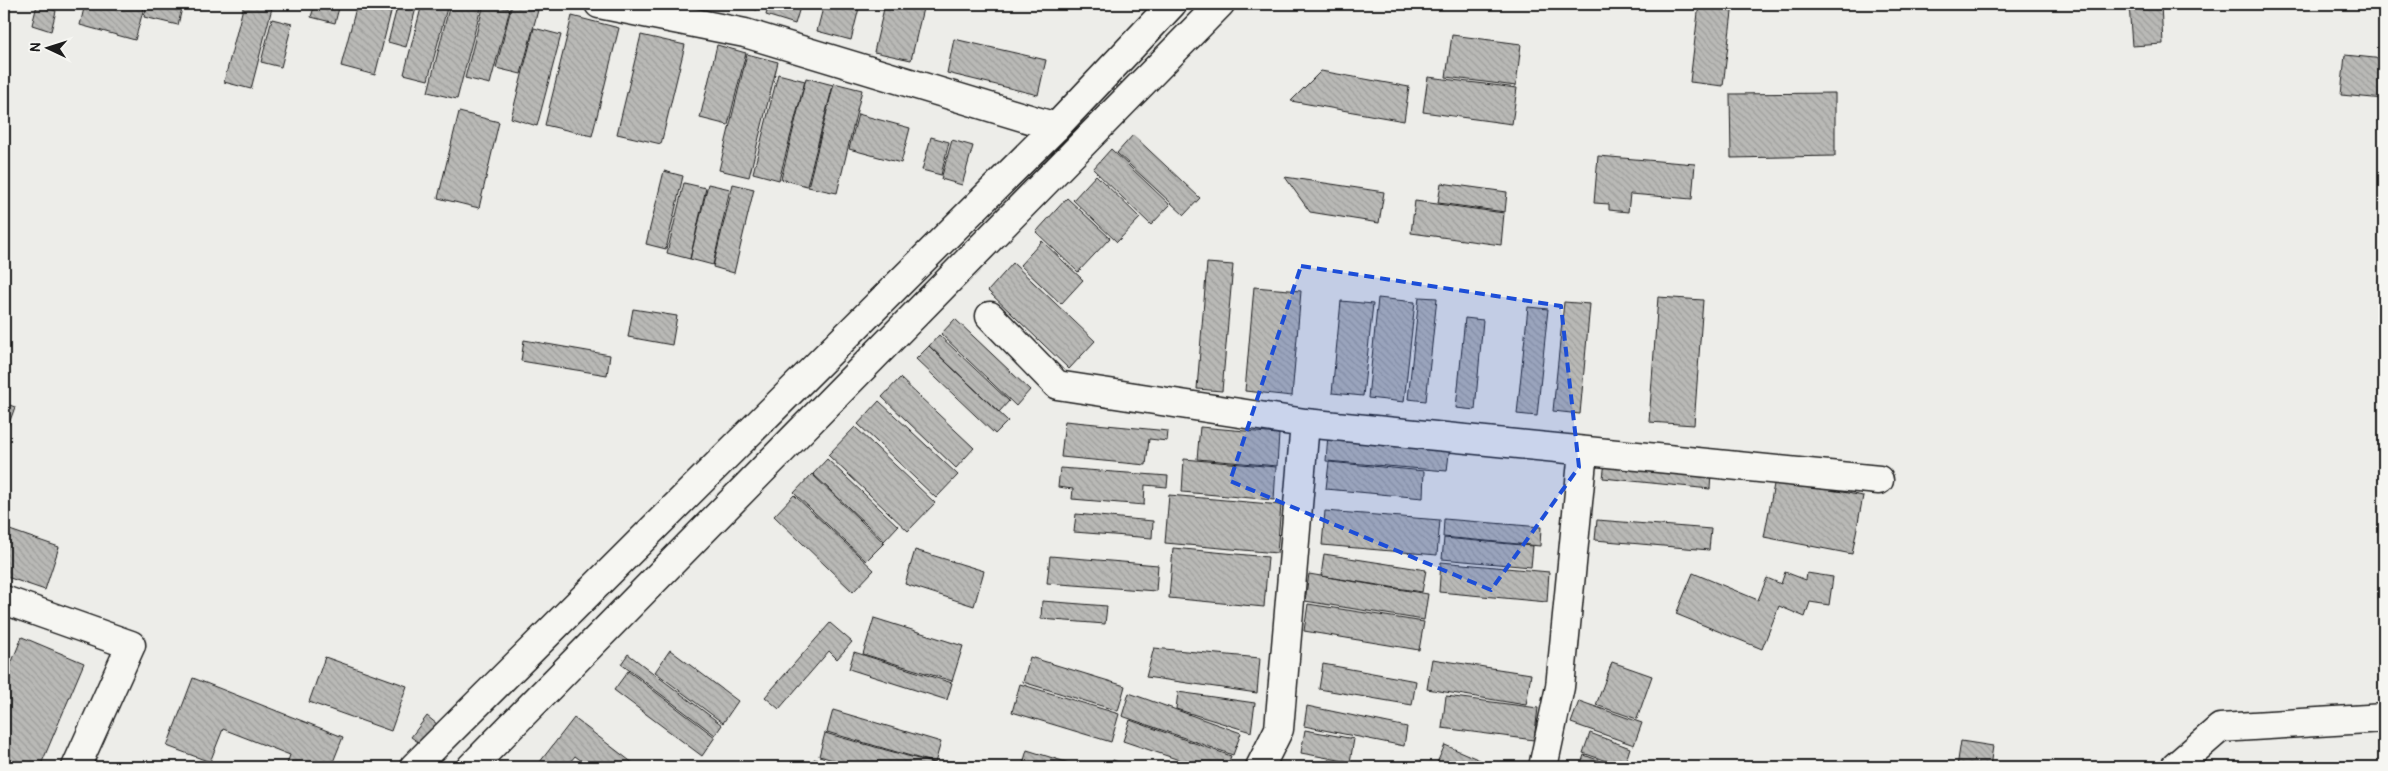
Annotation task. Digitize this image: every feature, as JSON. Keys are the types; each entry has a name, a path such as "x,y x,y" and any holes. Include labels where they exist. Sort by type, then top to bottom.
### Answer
{"street":[{"path":"599,4 745,33 1056,127"},
{"path":"414,767 1056,127 1172,4"},
{"path":"472,767 1220,4"},
{"path":"990,316 1057,385 1305,423 1879,480"},
{"path":"1260,767 1279,729 1305,423"},
{"path":"1543,767 1560,687 1583,451"},
{"path":"4,600 131,645 76,767"},
{"path":"2175,767 2220,728 2384,718"}],"highlighted area":[{"path":"1301,266 1561,306 1579,467 1491,590 1230,481"}],"building":[{"path":"85,4 145,4 135,40 80,25"},
{"path":"147,4 183,4 178,25 144,17"},
{"path":"244,4 273,4 251,89 224,82"},
{"path":"315,4 340,4 335,23 311,17"},
{"path":"357,4 393,4 375,75 341,66"},
{"path":"398,4 417,4 406,47 388,42"},
{"path":"422,4 448,4 428,80 404,74"},
{"path":"450,4 482,4 457,99 428,92"},
{"path":"484,4 510,9 490,84 465,78"},
{"path":"512,4 538,10 521,74 496,68"},
{"path":"725,4 758,4 757,10"},
{"path":"769,4 801,4 795,24 766,15"},
{"path":"824,4 860,4 851,40 817,31"},
{"path":"885,4 924,4 911,60 874,52"},
{"path":"1699,4 1733,4 1723,86 1690,82"},
{"path":"2129,4 2161,4 2163,44 2132,46"},
{"path":"37,5 56,11 51,31 32,25"},
{"path":"572,16 619,28 592,136 545,125"},
{"path":"272,19 292,24 281,67 261,62"},
{"path":"534,28 561,35 537,126 511,118"},
{"path":"641,35 685,45 661,144 617,134"},
{"path":"1452,35 1521,44 1516,86 1446,77"},
{"path":"954,39 1046,60 1038,95 947,73"},
{"path":"717,45 746,53 728,125 700,118"},
{"path":"747,54 778,62 749,177 719,170"},
{"path":"2345,55 2384,59 2384,99 2341,95"},
{"path":"1321,71 1409,87 1404,121 1291,101"},
{"path":"778,74 805,81 779,180 753,173"},
{"path":"1428,77 1517,88 1512,124 1423,112"},
{"path":"806,78 833,85 807,186 781,179"},
{"path":"834,83 862,90 837,193 808,187"},
{"path":"1835,93 1835,156 1731,158 1730,94"},
{"path":"459,112 499,122 479,208 438,198"},
{"path":"858,114 910,128 901,163 849,149"},
{"path":"1133,135 1200,198 1184,215 1117,153"},
{"path":"931,137 949,142 941,175 922,170"},
{"path":"952,140 973,146 962,185 941,179"},
{"path":"1111,149 1170,205 1151,225 1093,169"},
{"path":"1598,156 1695,164 1692,199 1630,194 1628,212 1609,210 1609,204 1594,203"},
{"path":"664,171 683,176 666,249 646,244"},
{"path":"1096,175 1140,218 1117,242 1073,200"},
{"path":"1285,177 1384,192 1379,223 1310,212"},
{"path":"684,183 706,188 690,259 667,253"},
{"path":"1441,183 1507,192 1505,212 1438,203"},
{"path":"708,184 730,189 713,265 690,259"},
{"path":"733,184 754,189 734,273 713,267"},
{"path":"1067,198 1110,238 1078,272 1036,232"},
{"path":"1415,201 1504,213 1501,245 1411,233"},
{"path":"1042,241 1083,280 1061,304 1020,265"},
{"path":"1013,263 1095,341 1069,369 988,291"},
{"path":"1207,263 1233,265 1222,391 1197,389"},
{"path":"1254,287 1301,291 1292,396 1245,391"},
{"path":"1419,297 1437,298 1426,401 1408,399"},
{"path":"1658,297 1703,300 1694,425 1649,422"},
{"path":"1378,298 1415,302 1404,402 1368,398"},
{"path":"1341,301 1373,304 1363,396 1332,393"},
{"path":"1564,302 1590,304 1580,414 1553,411"},
{"path":"1528,307 1548,309 1537,416 1517,414"},
{"path":"633,309 677,316 672,345 628,337"},
{"path":"1465,318 1483,320 1475,410 1456,408"},
{"path":"955,319 1030,390 1016,406 941,334"},
{"path":"939,335 1009,401 999,412 929,346"},
{"path":"524,340 610,355 607,375 521,361"},
{"path":"929,346 1008,421 995,434 916,359"},
{"path":"900,378 974,448 956,468 882,397"},
{"path":"879,401 958,475 936,498 858,424"},
{"path":"4,403 15,407 7,429 4,428"},
{"path":"1065,421 1168,431 1167,441 1149,439 1146,465 1061,457"},
{"path":"855,427 935,503 908,531 828,455"},
{"path":"1200,427 1279,434 1277,466 1197,459"},
{"path":"1328,434 1450,445 1447,471 1326,461"},
{"path":"827,459 898,526 884,541 813,474"},
{"path":"1184,459 1276,467 1274,500 1182,492"},
{"path":"1329,462 1424,471 1423,498 1326,489"},
{"path":"1605,462 1711,473 1710,489 1603,478"},
{"path":"1060,468 1168,476 1167,487 1145,485 1144,505 1072,499 1073,489 1058,487"},
{"path":"812,474 884,543 866,561 794,493"},
{"path":"1775,479 1863,496 1852,554 1764,537"},
{"path":"794,495 874,570 853,592 774,516"},
{"path":"1169,495 1281,505 1277,553 1165,543"},
{"path":"1325,511 1440,520 1437,555 1322,545"},
{"path":"1076,514 1153,521 1152,538 1074,532"},
{"path":"1444,519 1541,527 1540,546 1443,537"},
{"path":"1597,520 1711,529 1709,550 1595,540"},
{"path":"4,528 59,547 45,590 4,576"},
{"path":"1444,538 1533,546 1531,567 1442,559"},
{"path":"1173,548 1268,557 1264,607 1169,598"},
{"path":"915,550 984,571 974,606 905,584"},
{"path":"1324,554 1426,570 1422,592 1321,576"},
{"path":"1050,556 1158,565 1156,591 1047,583"},
{"path":"1441,562 1549,572 1547,602 1439,592"},
{"path":"1785,572 1806,580 1807,573 1833,577 1829,605 1810,602 1805,617 1779,606 1762,649 1676,614 1693,573 1758,600 1767,578 1781,584"},
{"path":"1309,574 1428,594 1424,620 1305,601"},
{"path":"1042,601 1107,606 1105,624 1041,619"},
{"path":"1308,604 1424,622 1419,650 1304,631"},
{"path":"874,618 963,646 952,681 863,654"},
{"path":"830,623 852,642 837,659 829,651 779,709 765,697"},
{"path":"22,637 84,663 40,767 4,767 4,681"},
{"path":"1154,648 1260,658 1257,693 1146,677"},
{"path":"670,650 738,701 723,723 655,672"},
{"path":"854,652 952,683 947,700 849,669"},
{"path":"628,654 722,725 715,735 621,664"},
{"path":"325,657 407,686 391,731 309,702"},
{"path":"1030,657 1125,686 1118,711 1023,682"},
{"path":"1432,659 1531,674 1526,705 1427,689"},
{"path":"1612,662 1652,676 1637,719 1596,705"},
{"path":"1323,664 1416,681 1412,705 1319,689"},
{"path":"628,671 715,737 702,756 614,690"},
{"path":"193,678 343,737 331,767 286,767 290,755 223,729 210,762 167,746"},
{"path":"1020,684 1119,714 1111,742 1012,712"},
{"path":"1178,692 1255,703 1251,732 1176,709"},
{"path":"1129,693 1241,733 1233,755 1122,716"},
{"path":"1446,696 1538,708 1534,740 1442,728"},
{"path":"1579,701 1642,723 1634,745 1571,723"},
{"path":"1307,706 1407,727 1404,746 1304,726"},
{"path":"833,710 941,742 935,763 827,732"},
{"path":"427,716 443,729 428,749 411,737"},
{"path":"574,718 638,767 590,767 575,756 566,767 536,767"},
{"path":"1130,720 1231,756 1227,767 1200,767 1123,741"},
{"path":"1305,730 1354,739 1350,762 1301,753"},
{"path":"825,733 933,763 932,767 859,767 819,756"},
{"path":"1590,733 1630,748 1624,767 1583,753"},
{"path":"1961,741 1993,746 1990,767 1957,767"},
{"path":"1445,745 1496,767 1435,767"},
{"path":"1027,750 1082,767 1022,767"},
{"path":"1584,755 1617,767 1580,767"},
{"path":"814,759 841,767 812,767"},
{"path":"1113,760 1132,767 1110,767"},
{"path":"1328,760 1381,767 1327,767"}]}
